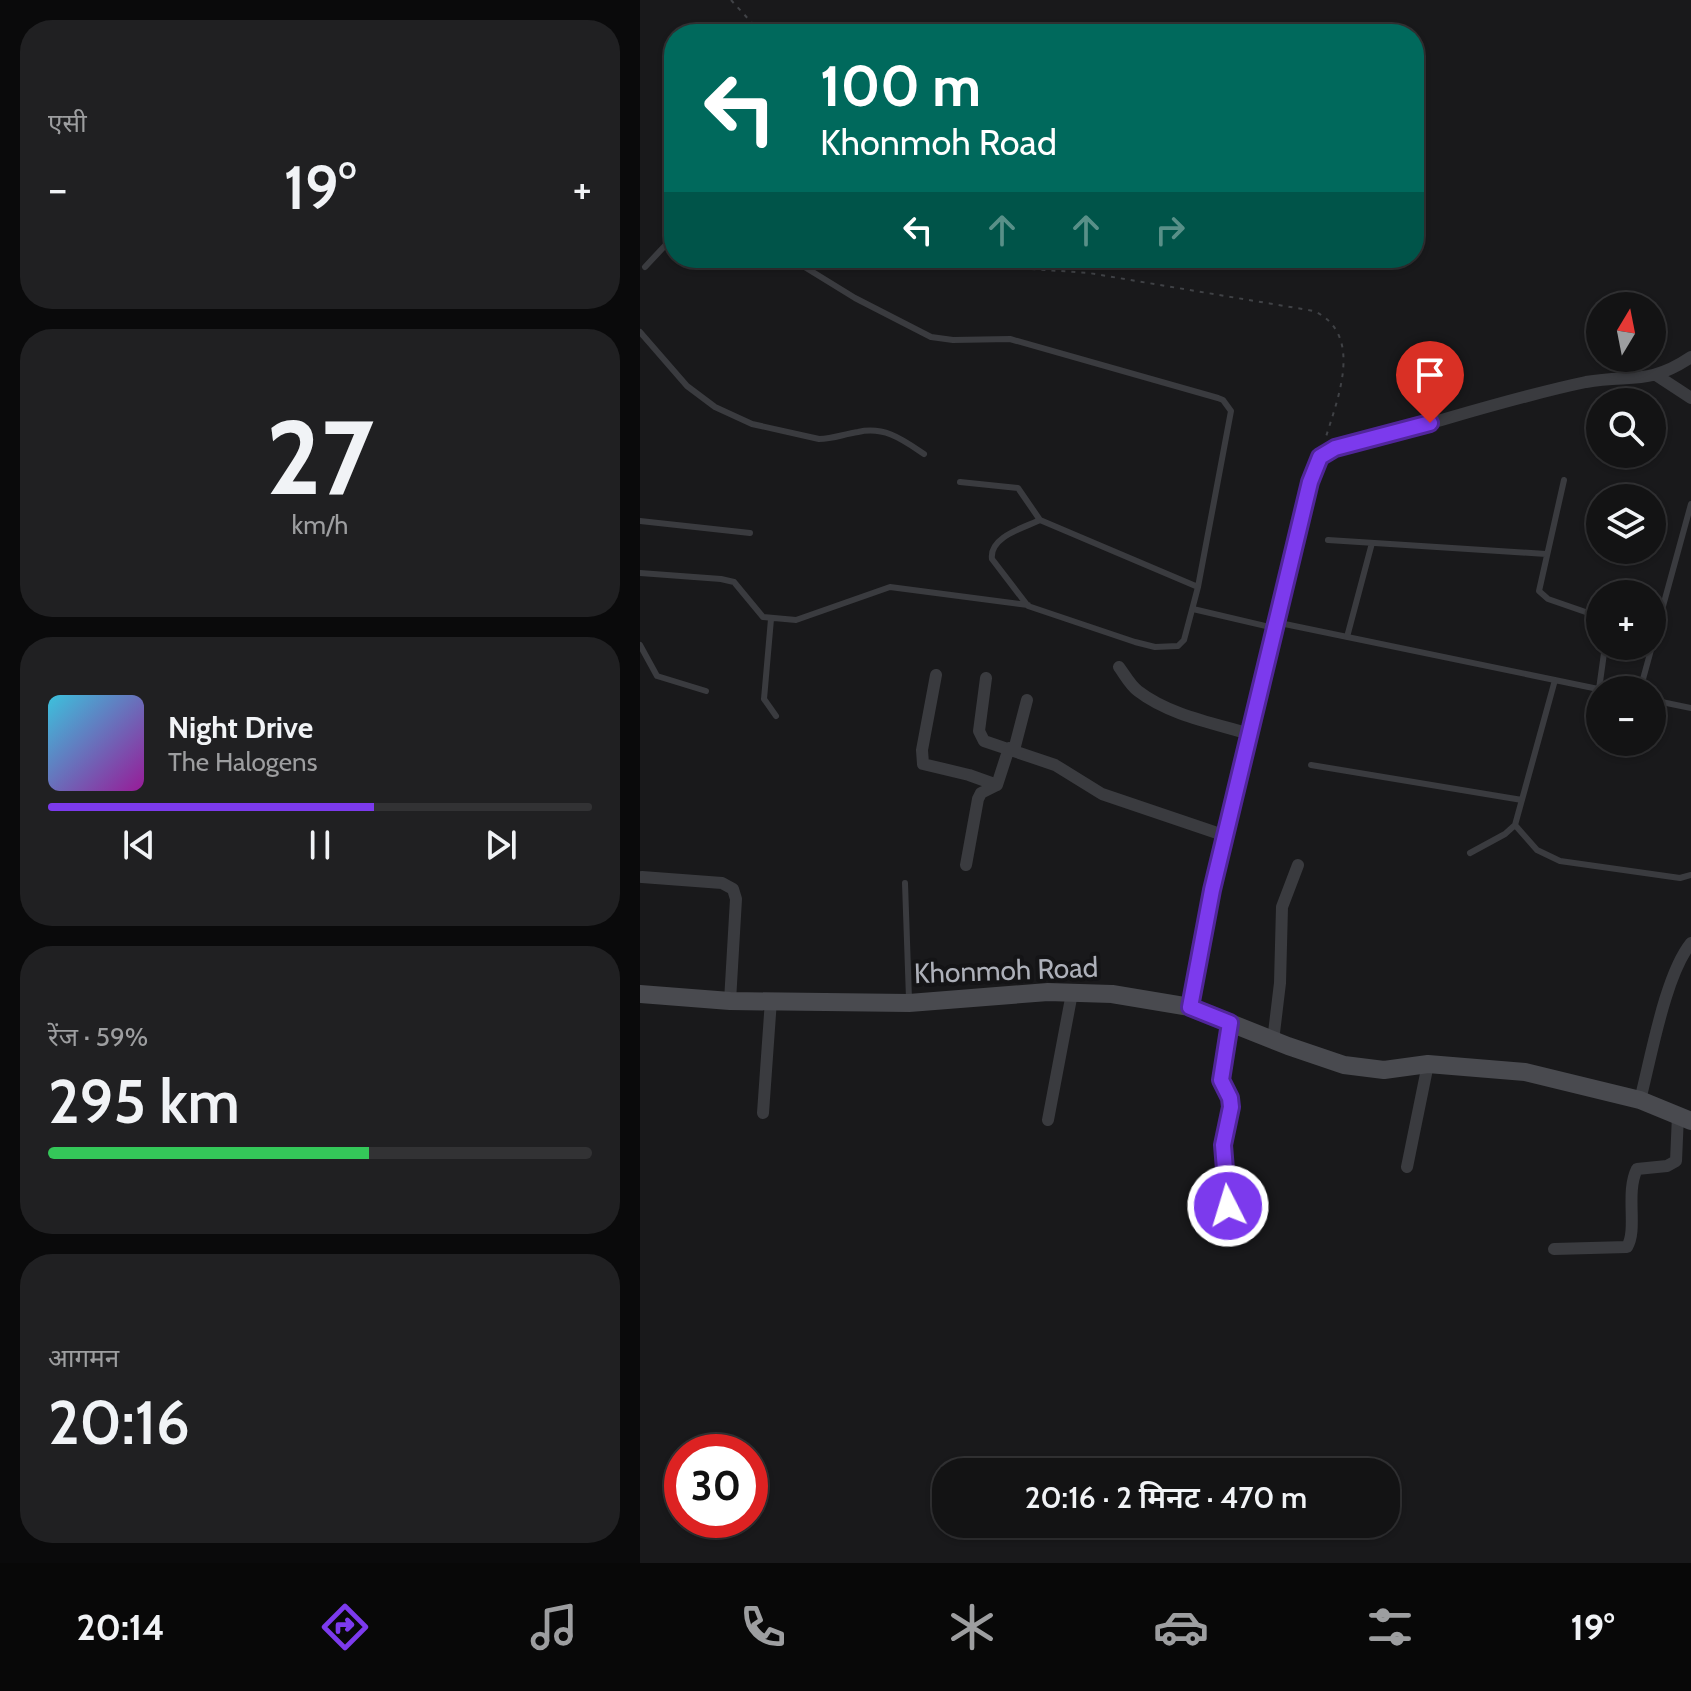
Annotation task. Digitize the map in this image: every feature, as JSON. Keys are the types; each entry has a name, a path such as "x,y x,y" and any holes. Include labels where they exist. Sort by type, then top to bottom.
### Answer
{"main road":[{"name":"Khonmoh Road","path":"640,994 730,1001 909,1003 1072,993 1112,994 1190,1007 1273,1041 1344,1065 1384,1070 1428,1064 1525,1072 1640,1100 1684,1118"}],"street":[{"path":"1190,1007 1212,890 1274,625 1310,482 1320,457 1350,442 1430,423 1531,393 1594,381 1656,375 1670,371 1691,357"},
{"path":"1656,375 1691,398"},
{"path":"1119,667 1130,683 1147,697 1192,717 1250,734"},
{"path":"936,675 922,750 923,764 997,785"},
{"path":"986,678 980,737 1068,771 1089,789 1226,836"},
{"path":"966,865 978,799 981,793 997,785 1027,700"},
{"path":"1273,1041 1281,968 1282,907 1298,865"},
{"path":"642,877 722,883 733,889 736,899 730,1001"},
{"path":"1640,1100 1681,955 1691,943"},
{"path":"1048,1120 1072,993"},
{"path":"763,1113 771,1000"},
{"path":"1228,1206 1223,1145 1231,1107 1221,1080 1230,1023"},
{"path":"1407,1167 1428,1064"},
{"path":"1554,1249 1627,1247 1630,1243 1634,1175 1637,1169 1667,1166 1676,1161 1684,1118"}],"lane":[{"path":"645,267 664,247"},
{"path":"640,573 734,582 756,611 771,619 796,620 890,587 1028,606 1135,642 1170,648 1184,640 1198,587 1231,415 1229,406 1223,400 1010,339 941,340 931,337 855,298 806,268"},
{"path":"640,332 687,386 738,419 819,439 881,430 924,454"},
{"path":"1564,480 1538,587 1542,596 1586,612"},
{"path":"960,482 1018,488 1040,520 1198,587"},
{"path":"1644,676 1691,504"},
{"path":"1028,606 992,559 991,550 995,542 1040,520"},
{"path":"640,521 750,533"},
{"path":"1328,540 1546,554"},
{"path":"1347,637 1372,543"},
{"path":"1193,609 1347,637 1586,687"},
{"path":"771,619 764,699 776,716"},
{"path":"640,645 657,676 706,691"},
{"path":"1470,853 1515,825 1555,680"},
{"path":"1666,703 1691,708"},
{"path":"1311,765 1522,800"},
{"path":"1515,825 1537,850 1560,861 1680,878 1691,875"},
{"path":"905,883 909,1003"}],"path":[{"path":"731,0 753,24"},
{"path":"1028,268 1089,273 1314,311 1326,317 1340,335 1344,357 1341,386 1320,457"}],"route":[{"path":"1228,1206 1223,1145 1231,1107 1230,1098 1223,1089 1221,1069 1230,1023 1190,1007 1212,890 1310,482 1320,457 1335,448 1430,423"}]}
